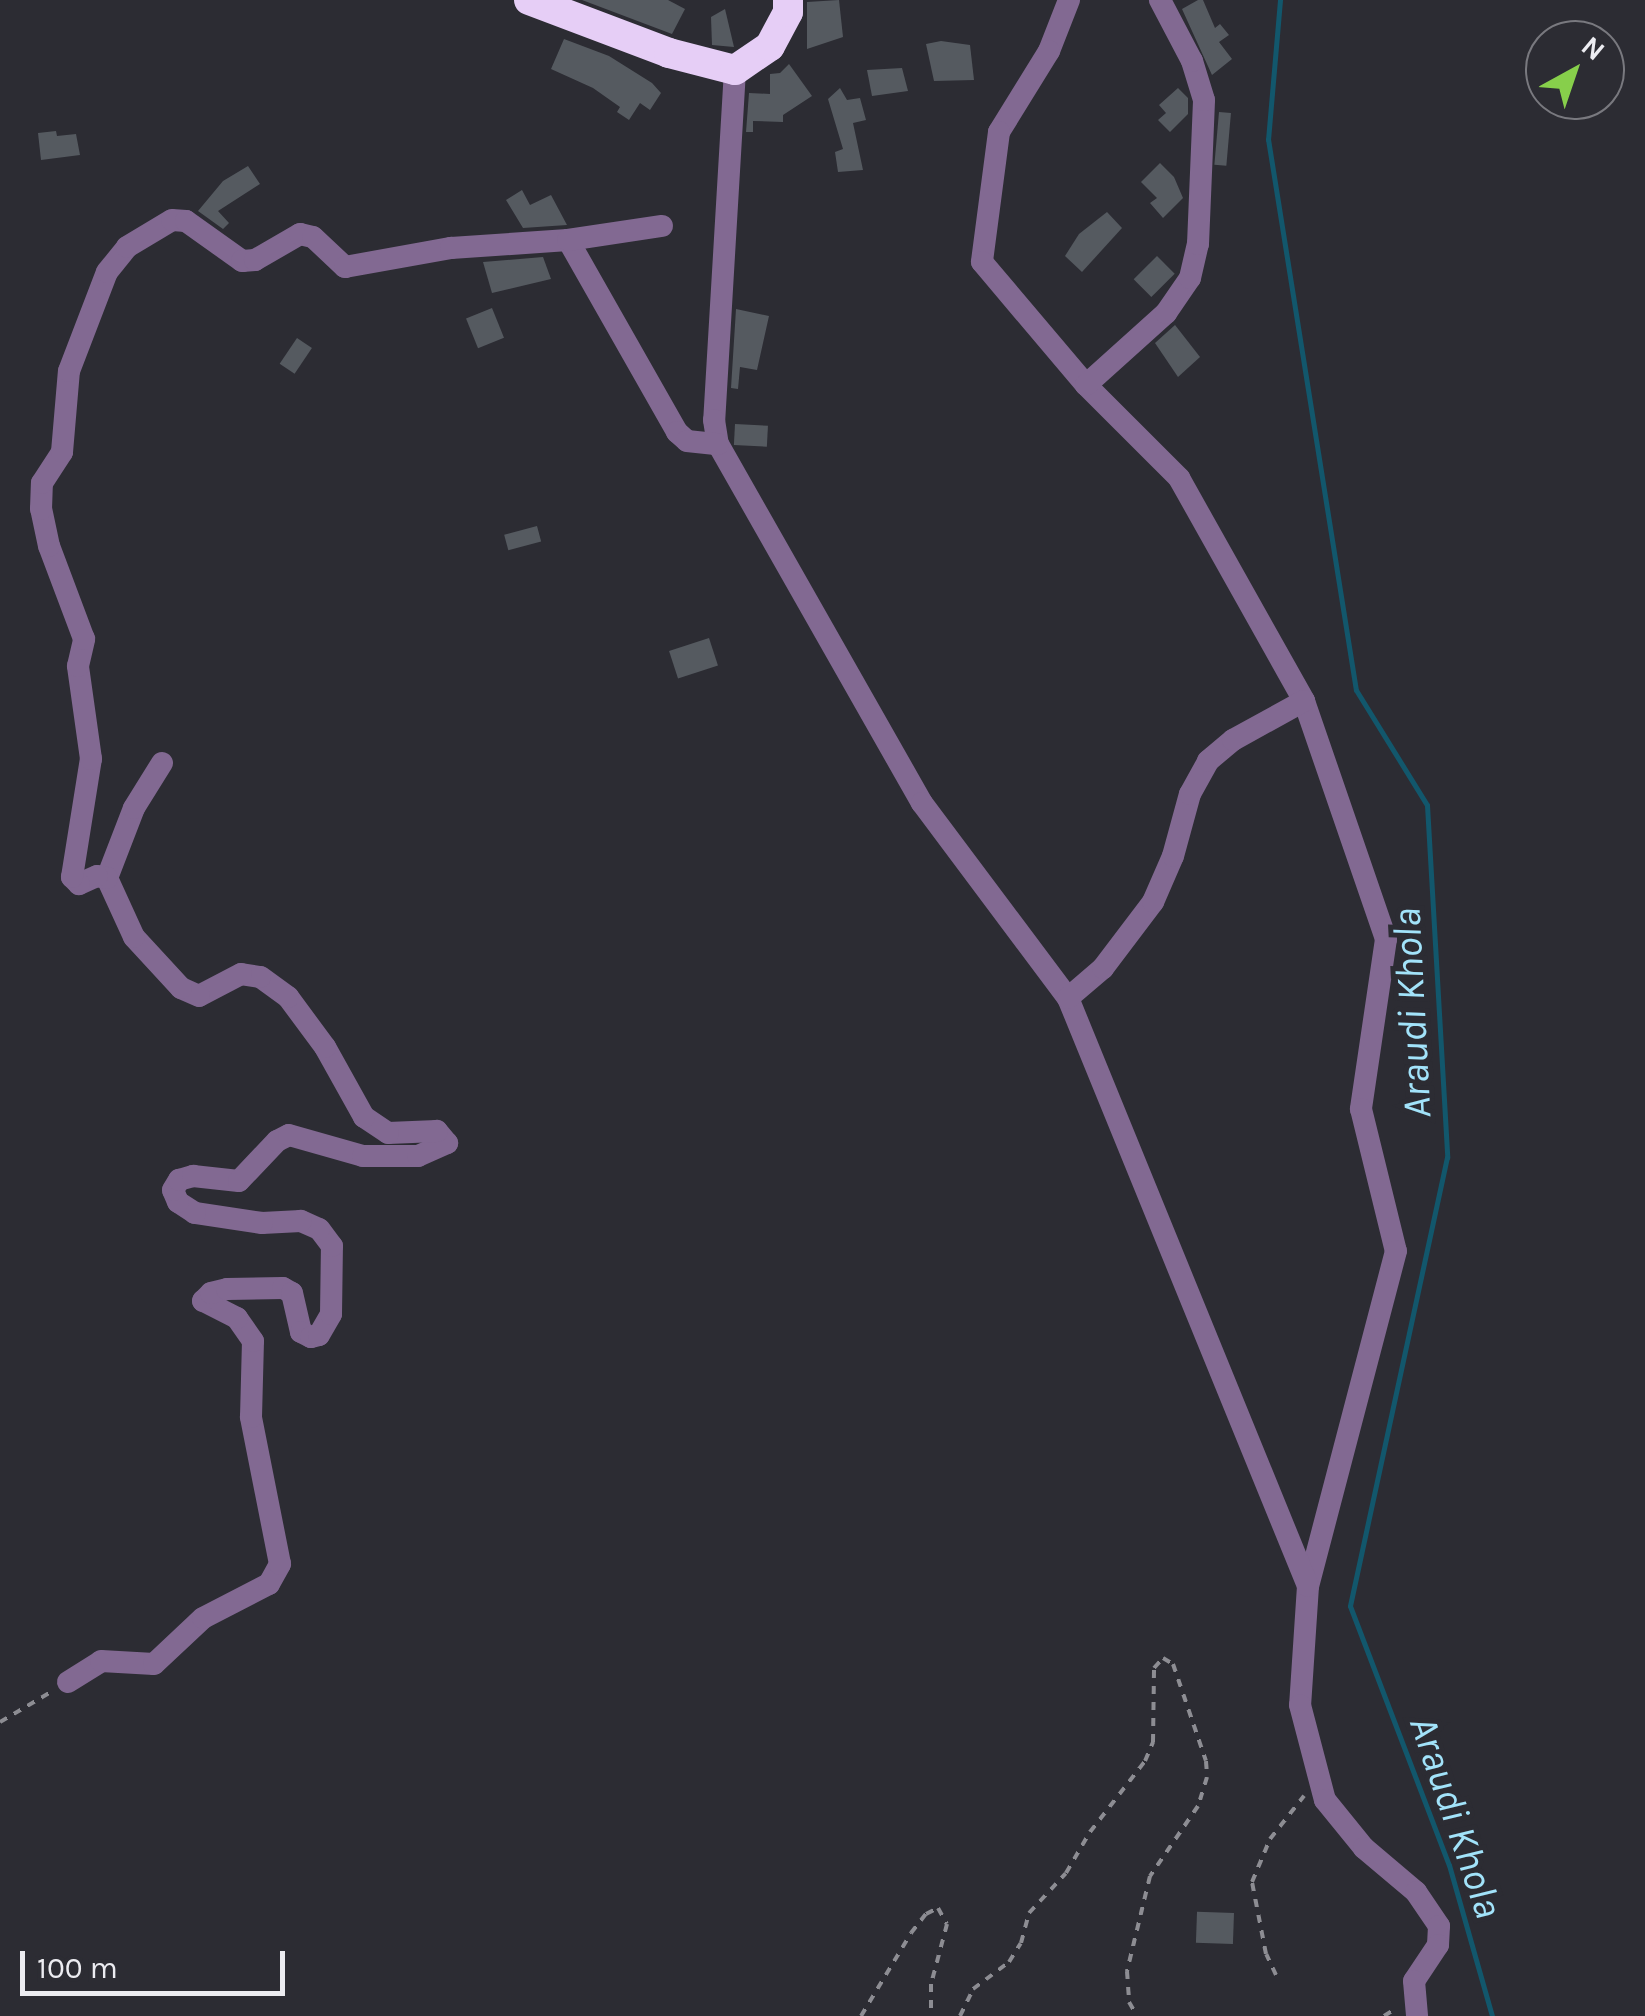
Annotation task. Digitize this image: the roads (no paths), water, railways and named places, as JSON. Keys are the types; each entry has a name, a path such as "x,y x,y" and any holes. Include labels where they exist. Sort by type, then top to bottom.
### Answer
{"highway":[{"path":"529,0 669,53 735,70 770,46 788,12 788,0"}],"street":[{"path":"1069,0 1049,50 1000,132 982,262 1086,384 1180,478 1304,701 1386,939 1361,1109 1396,1251 1308,1586 1300,1705 1325,1800 1364,1848 1416,1892 1439,1926 1438,1945 1414,1981 1418,2016"},
{"path":"1086,384 1166,313 1190,278 1198,244 1204,100 1192,60 1160,0"},
{"path":"735,70 714,420 718,444 922,804 1068,998 1308,1586"},
{"path":"107,878 97,876 79,884 72,877 91,759 78,666 84,639 49,546 40,508 42,483 62,452 67,430 68,371 108,272 127,248 172,220 186,222 242,261 256,260 300,234 313,237 333,260 346,266 451,248 568,240 662,226"},
{"path":"568,240 678,432 687,441 718,444"},
{"path":"1068,998 1103,968 1153,902 1173,856 1190,794 1208,762 1233,740 1304,701"},
{"path":"68,1682 101,1661 154,1664 203,1618 269,1584 280,1564 251,1417 253,1340 237,1318 203,1302 210,1293 226,1289 283,1288 292,1293 300,1332 311,1338 318,1335 331,1314 332,1246 318,1228 301,1221 262,1223 194,1213 178,1202 173,1190 179,1180 193,1176 239,1181 276,1141 289,1135 363,1156 418,1156 447,1143 438,1131 388,1133 364,1117 325,1046 288,997 260,977 241,974 199,996 181,988 134,937 107,878 134,808 162,763"}],"waterway":[{"name":"Araudi Khola","path":"1280,0 1268,139 1356,690 1427,805 1447,1157 1350,1606 1449,1865 1492,2016"}]}
